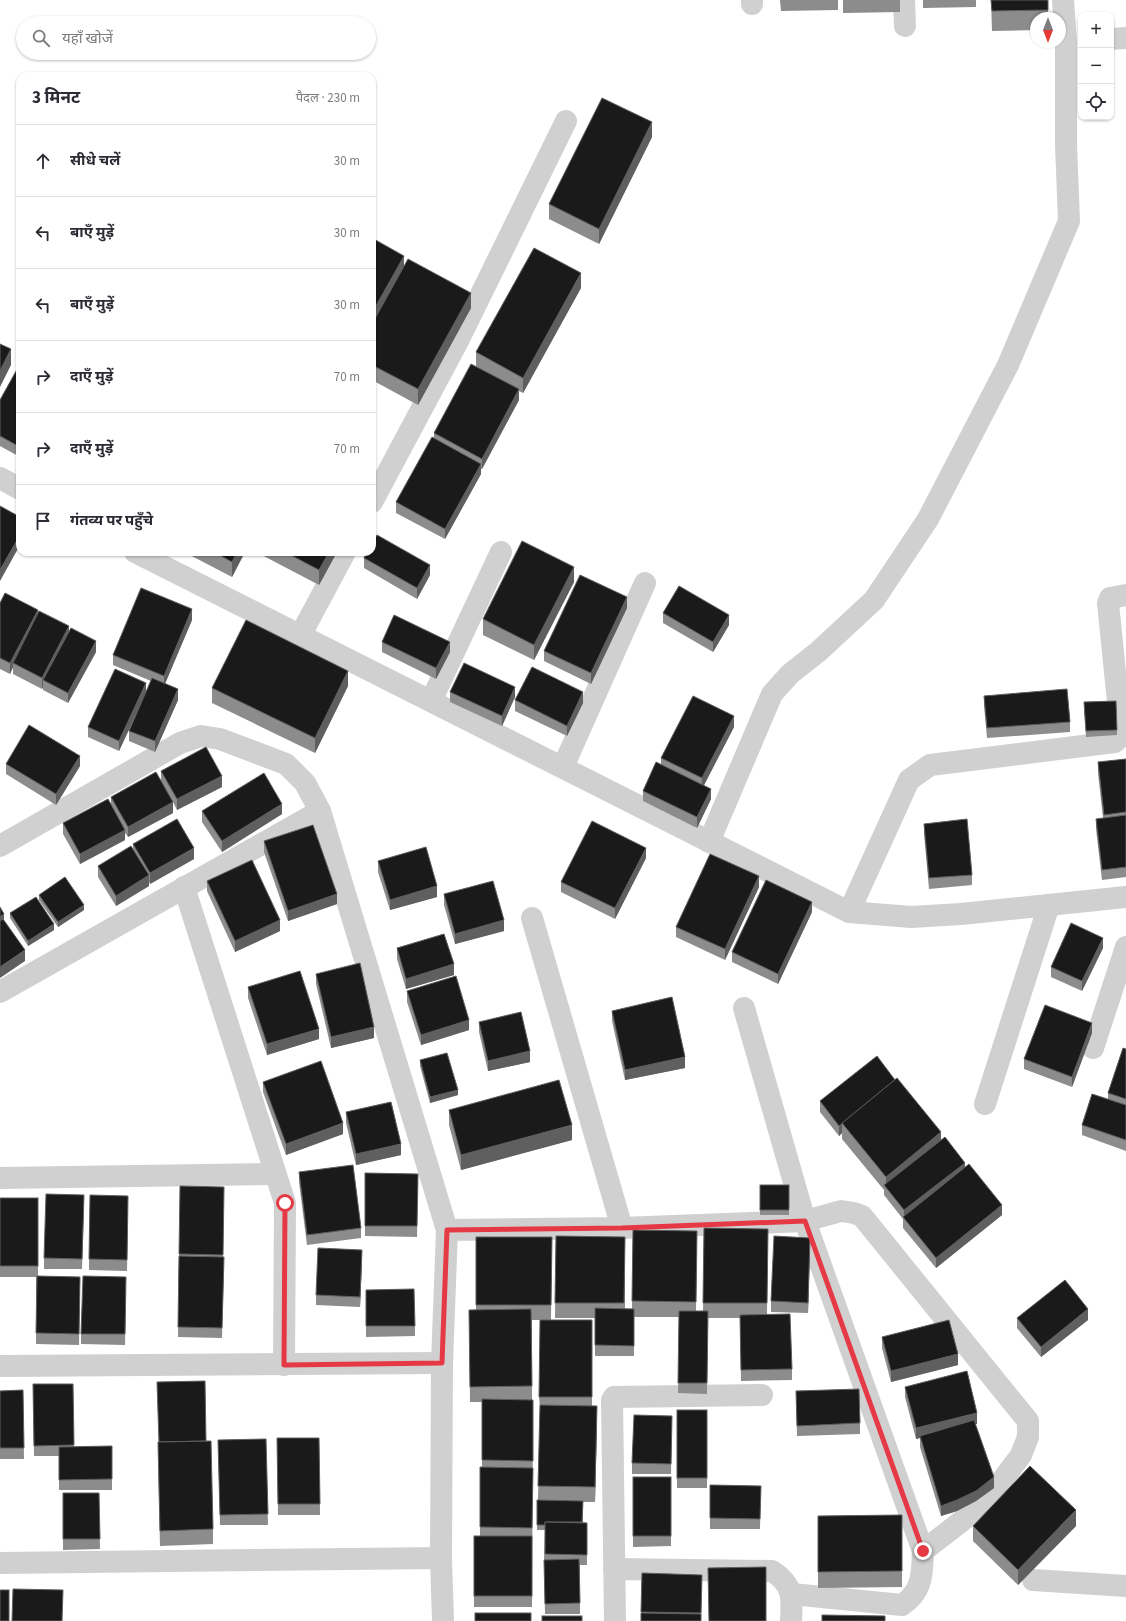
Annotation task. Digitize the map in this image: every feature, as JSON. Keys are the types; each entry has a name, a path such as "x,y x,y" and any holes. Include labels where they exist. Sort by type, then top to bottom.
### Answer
{"street":[{"path":"904,0 904,26"},
{"path":"709,842 772,694 790,674 819,651 874,600 928,519 1008,365 1070,220 1066,145 1066,40 1063,0"},
{"path":"1114,38 1126,38"},
{"path":"376,495 459,339 566,121"},
{"path":"0,478 16,487"},
{"path":"431,701 501,552"},
{"path":"143,556 849,912 911,917 961,914 1126,897"},
{"path":"300,636 343,556"},
{"path":"563,768 645,583"},
{"path":"849,912 909,780 921,770 930,765 1114,742 1119,738 1121,732 1108,603 1110,598 1126,595"},
{"path":"0,846 180,743 201,736 220,739 286,764 305,783 320,811 447,1230 442,1363 441,1558 443,1621"},
{"path":"0,992 320,811"},
{"path":"184,887 285,1203 284,1365"},
{"path":"985,1104 1049,905"},
{"path":"532,918 622,1228"},
{"path":"1093,1048 1126,947"},
{"path":"744,1008 805,1221 923,1551 919,1588 912,1598 902,1605 792,1594"},
{"path":"0,1178 275,1174"},
{"path":"447,1230 622,1228 805,1221 841,1211 862,1216 1028,1421 1028,1437 1020,1455 985,1504 923,1551"},
{"path":"0,1366 442,1363"},
{"path":"615,1621 612,1400 614,1397 762,1395"},
{"path":"0,1563 441,1558"},
{"path":"614,1569 772,1571 779,1576 792,1594 791,1621"},
{"path":"1033,1580 1126,1586"}],"building":[{"path":"991,0 1048,0 1048,10 992,11"},
{"path":"602,98 652,122 599,229 549,204"},
{"path":"376,240 404,256 376,306"},
{"path":"534,248 581,273 523,378 476,352"},
{"path":"408,259 471,293 418,389 376,367 376,317"},
{"path":"0,344 11,349 0,371"},
{"path":"471,364 519,389 482,459 434,433"},
{"path":"16,371 16,445 0,436 0,400"},
{"path":"432,437 481,464 445,529 396,502"},
{"path":"0,506 16,515 16,542 0,570"},
{"path":"377,535 430,565 417,588 364,558 365,556 376,556"},
{"path":"522,541 574,567 534,645 483,619"},
{"path":"221,556 235,556 232,562"},
{"path":"293,556 327,556 319,570"},
{"path":"580,575 627,597 591,673 544,651"},
{"path":"679,586 729,615 713,642 663,613"},
{"path":"141,588 192,609 164,676 113,655"},
{"path":"5,593 38,610 10,663 0,658 0,603"},
{"path":"39,611 69,626 42,678 13,663"},
{"path":"394,615 450,642 436,668 382,642"},
{"path":"246,620 348,671 315,738 212,688"},
{"path":"71,628 96,641 68,693 43,680"},
{"path":"464,663 515,687 502,716 450,692"},
{"path":"532,667 583,692 567,726 515,700"},
{"path":"115,669 146,683 119,741 88,727"},
{"path":"152,678 178,689 155,741 129,731"},
{"path":"1067,689 1070,722 987,728 984,696"},
{"path":"693,696 734,716 702,778 661,758"},
{"path":"1116,701 1117,730 1086,731 1084,702"},
{"path":"29,725 80,756 56,794 6,764"},
{"path":"206,747 222,776 177,799 161,771"},
{"path":"1126,759 1126,812 1104,815 1098,762"},
{"path":"656,762 711,789 697,817 643,791"},
{"path":"156,772 173,802 128,827 111,797"},
{"path":"264,773 282,804 222,841 202,811"},
{"path":"108,799 125,830 80,854 63,823"},
{"path":"1126,815 1126,867 1102,870 1096,819"},
{"path":"177,819 194,848 150,873 133,844"},
{"path":"967,819 972,875 929,878 924,824"},
{"path":"592,821 646,848 615,908 561,882"},
{"path":"313,825 337,894 288,911 264,841"},
{"path":"131,846 149,875 116,896 98,866"},
{"path":"426,847 437,886 390,900 378,861"},
{"path":"710,854 759,876 725,949 676,927"},
{"path":"252,860 280,920 235,941 207,881"},
{"path":"65,877 84,905 58,922 39,895"},
{"path":"766,880 812,902 778,974 732,952"},
{"path":"493,881 504,920 455,934 444,894"},
{"path":"36,897 54,924 28,941 10,913"},
{"path":"0,907 4,914 0,917"},
{"path":"3,919 25,950 0,967 0,921"},
{"path":"1071,923 1103,938 1082,981 1051,967"},
{"path":"444,934 454,964 406,979 397,948"},
{"path":"360,963 374,1027 331,1037 316,974"},
{"path":"300,971 319,1029 267,1044 248,987"},
{"path":"456,976 469,1020 421,1035 407,991"},
{"path":"672,997 685,1057 625,1070 612,1011"},
{"path":"1045,1005 1092,1023 1072,1077 1024,1059"},
{"path":"521,1012 530,1051 488,1061 479,1022"},
{"path":"1123,1048 1126,1049 1126,1099 1108,1093"},
{"path":"447,1053 458,1090 430,1097 420,1060"},
{"path":"877,1056 895,1080 839,1126 820,1101"},
{"path":"321,1061 343,1123 286,1144 263,1082"},
{"path":"897,1078 941,1132 886,1177 842,1123"},
{"path":"559,1080 572,1125 461,1155 449,1110"},
{"path":"1092,1094 1126,1105 1126,1140 1082,1125"},
{"path":"391,1102 401,1144 356,1154 346,1112"},
{"path":"945,1137 965,1163 904,1210 884,1185"},
{"path":"969,1164 1002,1205 936,1258 903,1217"},
{"path":"353,1165 361,1228 307,1235 299,1172"},
{"path":"365,1173 418,1174 417,1226 365,1226"},
{"path":"760,1185 789,1185 789,1210 760,1210"},
{"path":"180,1186 224,1187 223,1255 179,1254"},
{"path":"46,1194 84,1195 82,1259 44,1258"},
{"path":"90,1195 128,1196 127,1260 89,1259"},
{"path":"0,1198 38,1198 38,1266 0,1266"},
{"path":"704,1228 768,1229 767,1303 703,1303"},
{"path":"633,1230 697,1231 696,1302 632,1301"},
{"path":"556,1236 625,1237 624,1303 555,1303"},
{"path":"774,1236 810,1238 808,1303 771,1301"},
{"path":"476,1237 552,1237 551,1305 476,1305"},
{"path":"318,1248 362,1250 360,1297 316,1295"},
{"path":"179,1256 224,1257 222,1328 178,1327"},
{"path":"37,1276 80,1277 79,1334 36,1333"},
{"path":"83,1276 126,1277 125,1334 81,1334"},
{"path":"1065,1280 1088,1309 1041,1347 1017,1318"},
{"path":"414,1289 415,1326 366,1326 366,1290"},
{"path":"595,1308 634,1309 634,1346 595,1345"},
{"path":"531,1309 532,1386 470,1387 469,1310"},
{"path":"679,1311 708,1311 707,1383 678,1383"},
{"path":"790,1314 792,1369 741,1370 740,1315"},
{"path":"540,1320 592,1320 592,1397 539,1397"},
{"path":"949,1320 958,1354 891,1371 882,1337"},
{"path":"967,1371 977,1413 916,1428 905,1387"},
{"path":"205,1381 206,1441 159,1442 157,1382"},
{"path":"33,1384 73,1384 74,1445 34,1446"},
{"path":"859,1389 860,1423 797,1426 796,1391"},
{"path":"23,1390 24,1448 0,1448 0,1391"},
{"path":"482,1399 533,1400 533,1461 482,1460"},
{"path":"540,1405 597,1406 595,1487 538,1486"},
{"path":"677,1410 707,1410 707,1478 677,1478"},
{"path":"634,1415 672,1416 671,1464 632,1463"},
{"path":"974,1420 994,1477 976,1491 941,1506 920,1436"},
{"path":"277,1438 319,1438 320,1504 278,1504"},
{"path":"266,1439 268,1514 220,1515 218,1440"},
{"path":"211,1441 213,1529 160,1531 158,1442"},
{"path":"112,1446 112,1479 59,1480 59,1447"},
{"path":"1030,1466 1076,1510 1018,1570 973,1526"},
{"path":"480,1467 533,1468 532,1528 480,1527"},
{"path":"633,1477 671,1477 671,1536 633,1536"},
{"path":"710,1485 761,1486 760,1519 710,1518"},
{"path":"63,1493 99,1493 100,1539 63,1539"},
{"path":"537,1500 583,1501 582,1522 545,1522 545,1525 537,1525"},
{"path":"902,1515 902,1571 818,1572 818,1516"},
{"path":"545,1522 587,1523 587,1555 545,1554"},
{"path":"474,1536 532,1536 532,1596 474,1596"},
{"path":"579,1559 580,1603 545,1604 544,1560"},
{"path":"766,1567 766,1621 709,1621 708,1568"},
{"path":"642,1573 702,1575 701,1613 641,1612"},
{"path":"13,1589 63,1590 62,1621 12,1621"},
{"path":"0,1590 9,1590 9,1621 0,1621"},
{"path":"475,1613 531,1613 531,1621 475,1621"},
{"path":"641,1613 701,1614 701,1621 641,1621"},
{"path":"822,1615 885,1616 885,1621 822,1621"},
{"path":"542,1616 582,1616 582,1621 542,1621"}],"route":[{"path":"285,1203 284,1365 442,1363 447,1230 622,1228 805,1221 923,1551"}]}
